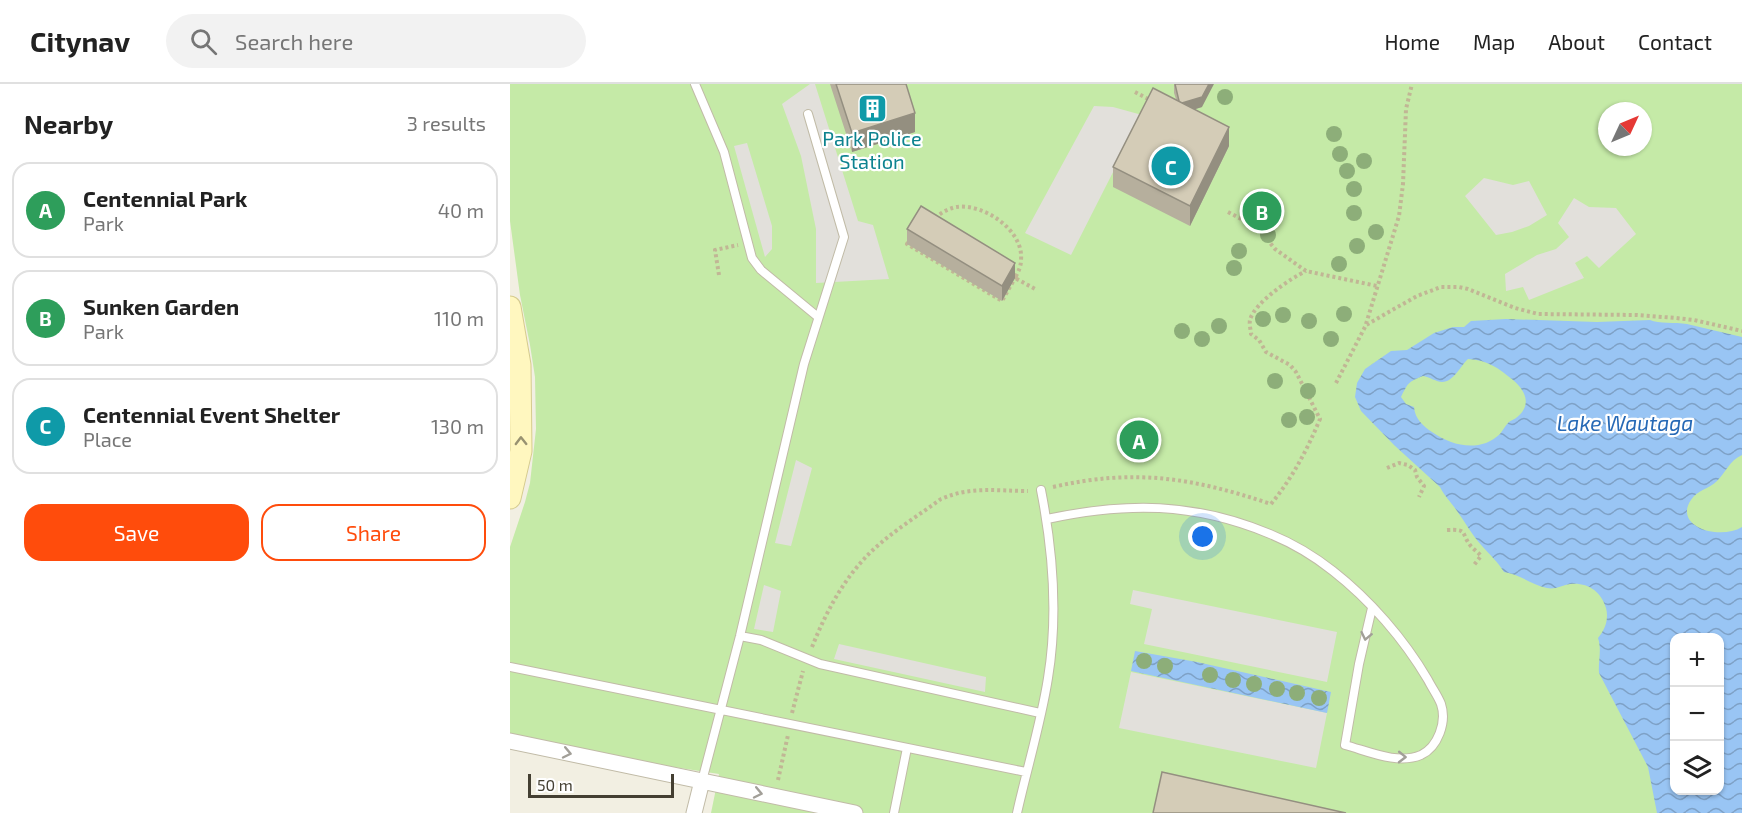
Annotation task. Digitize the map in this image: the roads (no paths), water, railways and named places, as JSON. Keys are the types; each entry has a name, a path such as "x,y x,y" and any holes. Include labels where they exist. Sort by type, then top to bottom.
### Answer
{"main road":[{"path":"510,307 520,365 521,451 510,498"}],"street":[{"path":"510,741 855,813"},
{"path":"694,813 702,781"}],"lane":[{"path":"696,84 724,152 752,258 761,270 818,317"},
{"path":"702,781 740,636 804,364 844,237 808,114"},
{"path":"1017,813 1048,678 1053,621 1047,519 1041,490"},
{"path":"1047,519 1107,508 1146,507 1185,510 1219,517 1269,534 1313,557 1333,571 1372,608 1409,650 1441,704 1443,716 1441,730 1432,747 1412,758 1389,757 1346,745 1359,664 1372,608"},
{"path":"740,636 761,640 820,664 1040,713"},
{"path":"510,667 1026,772"},
{"path":"894,813 907,748"}],"water":[{"name":"Lake Wautaga","path":"1506,319 1597,322 1650,320 1687,324 1742,337 1742,455 1731,463 1717,481 1694,497 1687,509 1688,517 1693,524 1701,528 1722,532 1742,527 1742,813 1657,813 1648,767 1599,673 1598,638 1607,620 1606,608 1601,597 1588,586 1570,584 1547,588 1504,572 1475,537 1440,487 1361,411 1355,397 1357,383 1365,369 1391,351 1407,350 1434,333 1453,327 1464,327 1471,321","holes":["1468,359 1481,361 1497,368 1517,384 1524,393 1526,403 1521,413 1508,423 1500,434 1484,444 1457,444 1440,437 1420,422 1414,407 1406,404 1401,397 1414,380 1423,376 1440,382 1446,381 1457,373"]},
{"path":"1135,651 1197,662 1331,692 1327,713 1131,671"}],"place":[{"name":"Park Police Station","path":"872,108"},
{"name":"Centennial Event Shelter","path":"1171,166"},
{"name":"Sunken Garden","path":"1262,211"},
{"name":"Centennial Park","path":"1139,440"}]}
